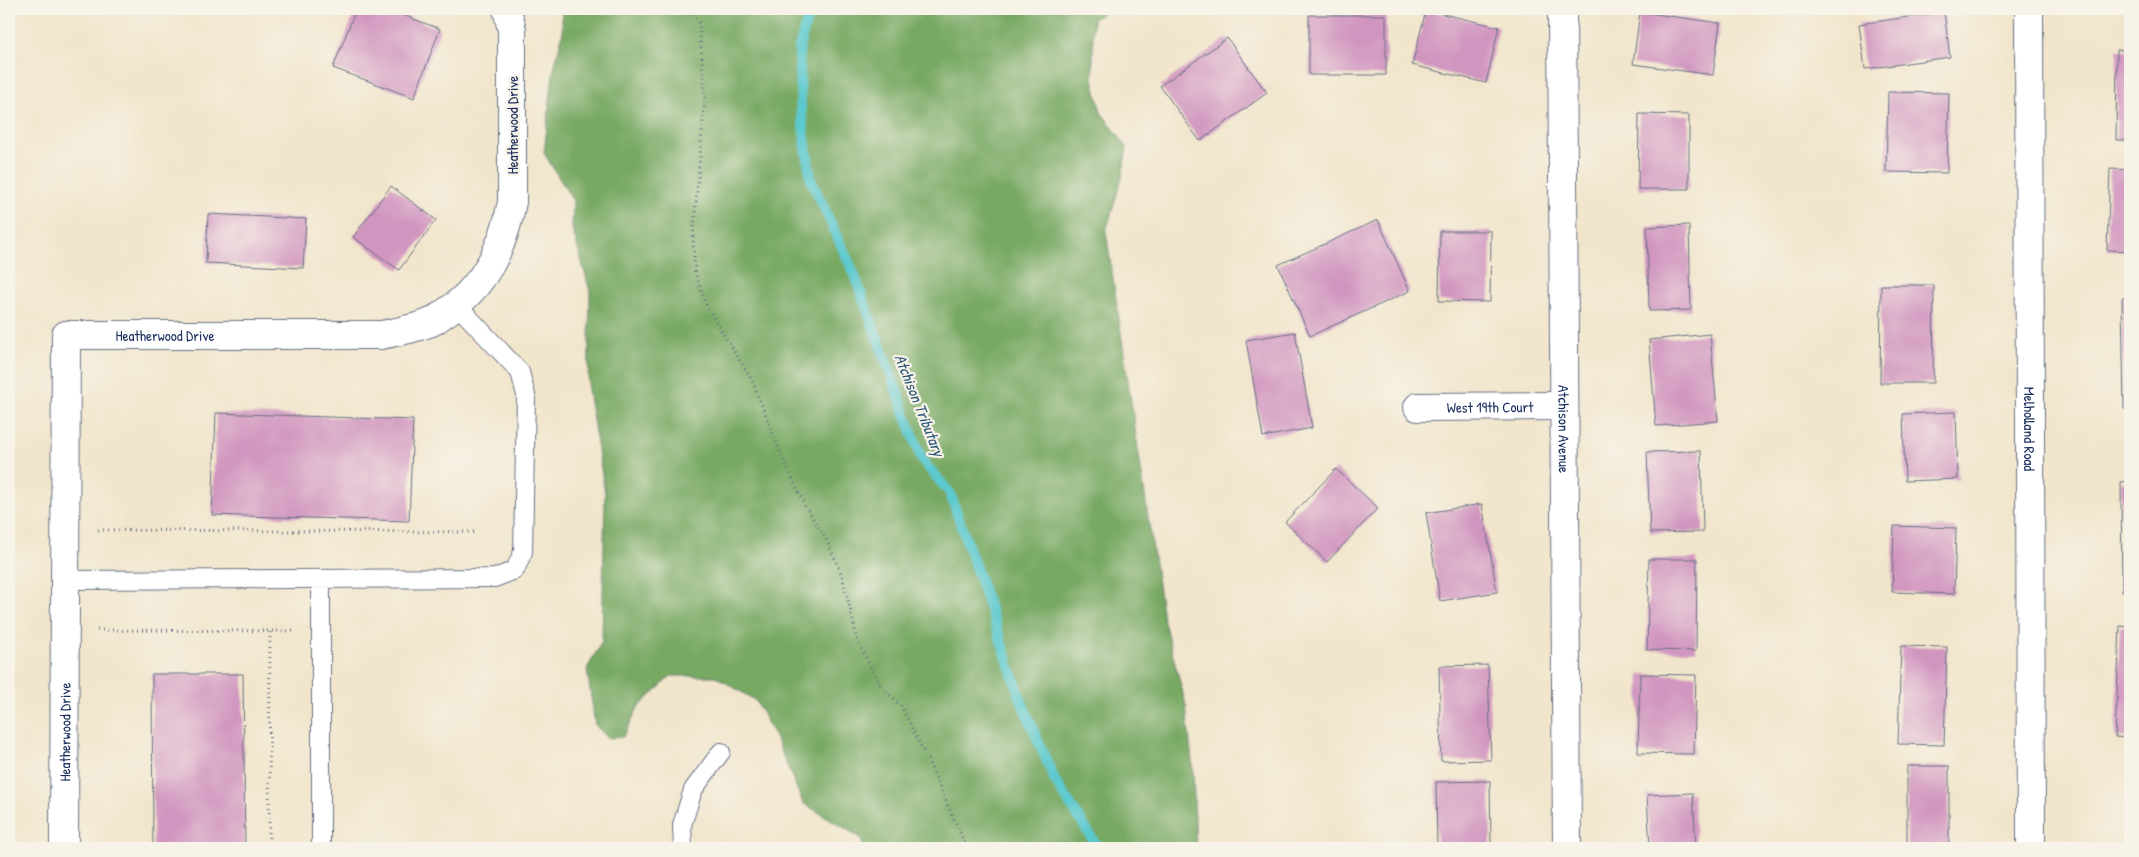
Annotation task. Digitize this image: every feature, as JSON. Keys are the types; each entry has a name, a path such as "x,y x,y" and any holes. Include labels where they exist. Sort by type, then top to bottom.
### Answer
{"street":[{"name":"Heatherwood Drive","path":"64,848 66,335 381,335 408,330 431,322 457,305 478,284 495,256 508,225 512,202 512,30 507,9"},
{"name":"Atchison Avenue","path":"1562,9 1567,848"},
{"name":"Melholland Road","path":"2029,9 2031,848"},
{"name":"West 19th Court","path":"1418,407 1564,406"}],"lane":[{"path":"66,580 494,578 515,570 523,552 526,395 520,372 457,305"},
{"path":"321,579 321,848"},
{"path":"683,848 682,825 693,790 721,752"}],"path":[{"path":"691,9 699,23 705,95 693,239 695,272 707,307 752,380 781,454 805,506 826,538 842,575 858,642 881,686 900,706 925,754 966,848"},
{"path":"98,530 474,532"},
{"path":"98,630 300,632"},
{"path":"270,632 270,848"}],"green space":[{"path":"561,9 1111,9 1093,19 1093,79 1101,112 1127,147 1122,178 1106,231 1163,618 1186,705 1193,771 1196,848 863,848 861,838 803,803 775,737 756,701 715,676 671,676 638,708 623,737 608,738 595,725 587,669 602,641 605,493 588,390 590,291 572,228 573,201 544,153 553,73 563,31"}],"building":[{"path":"356,9 387,9 440,29 414,98 333,68"},
{"path":"1426,10 1499,27 1486,83 1412,65"},
{"path":"1640,12 1720,23 1713,75 1633,64"},
{"path":"1944,12 1950,57 1865,69 1859,24"},
{"path":"1309,15 1386,15 1386,75 1309,75"},
{"path":"1227,38 1267,93 1200,141 1160,86"},
{"path":"2117,50 2130,50 2130,140 2116,140"},
{"path":"1888,92 1949,93 1947,173 1886,172"},
{"path":"1639,114 1689,115 1689,189 1638,189"},
{"path":"2110,169 2130,170 2130,251 2107,250"},
{"path":"391,186 436,220 399,270 353,237"},
{"path":"208,214 306,219 303,268 206,263"},
{"path":"1378,220 1410,291 1310,336 1278,265"},
{"path":"1689,225 1691,310 1649,311 1647,227"},
{"path":"1440,231 1491,231 1490,302 1439,301"},
{"path":"1881,285 1934,285 1933,383 1880,383"},
{"path":"2122,298 2130,298 2130,409 2124,409"},
{"path":"1295,332 1312,428 1263,437 1246,340"},
{"path":"1710,334 1718,421 1656,426 1649,340"},
{"path":"1956,412 1958,479 1905,481 1903,414"},
{"path":"216,413 413,420 409,521 212,515"},
{"path":"1701,451 1703,532 1650,533 1647,452"},
{"path":"1336,469 1378,508 1327,562 1285,522"},
{"path":"2130,481 2130,591 2122,591 2121,482"},
{"path":"1482,504 1497,592 1440,601 1426,513"},
{"path":"1894,526 1956,528 1954,594 1892,592"},
{"path":"1649,559 1697,559 1696,651 1647,650"},
{"path":"2120,626 2130,627 2130,738 2115,737"},
{"path":"1901,646 1947,647 1944,745 1898,744"},
{"path":"1488,665 1491,760 1441,761 1439,666"},
{"path":"152,674 243,674 245,848 153,848"},
{"path":"1640,674 1696,675 1694,754 1638,753"},
{"path":"1907,766 1949,766 1949,848 1907,848"},
{"path":"1490,781 1491,848 1437,848 1436,782"},
{"path":"1693,793 1696,848 1650,848 1647,795"}],"waterway":[{"name":"Atchison Tributary","path":"810,9 799,48 801,111 811,180 853,271 922,460 950,493 1022,702 1055,781 1095,843 1101,848"}]}
